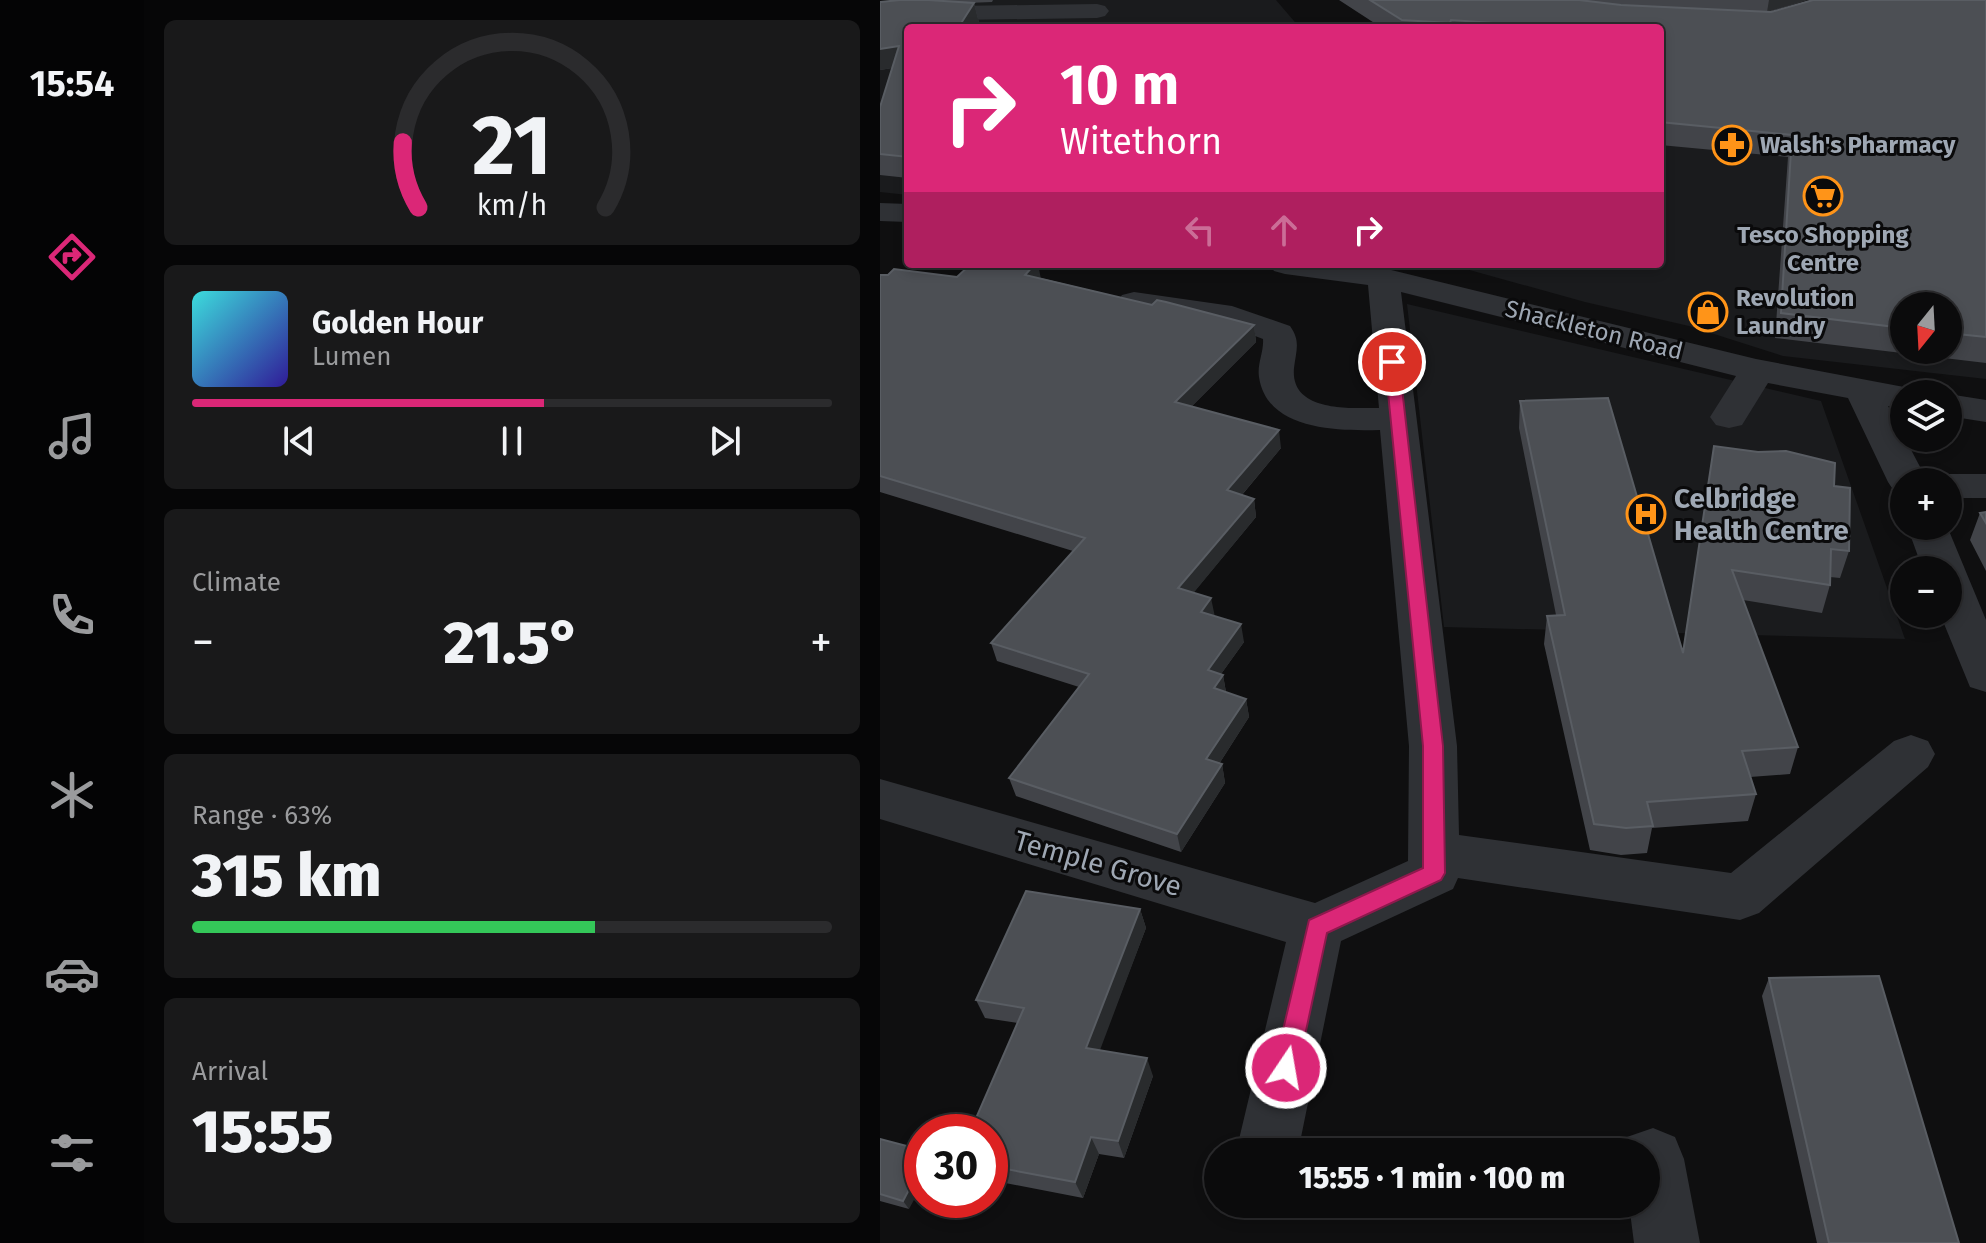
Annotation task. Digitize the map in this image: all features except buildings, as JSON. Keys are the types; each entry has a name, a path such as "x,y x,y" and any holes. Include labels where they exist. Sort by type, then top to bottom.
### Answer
{"street":[{"path":"891,10 956,13 1097,11"},
{"path":"880,212 904,213"},
{"name":"Shackleton Road","path":"1313,268 1383,278 1756,370 1890,396"},
{"path":"1270,1138 1317,927 1434,873 1433,746 1383,278"},
{"path":"1134,302 1232,316 1278,333 1282,343 1276,376 1287,400 1309,414 1343,420 1398,418"},
{"path":"1729,417 1743,398 1756,370"},
{"path":"1863,392 1901,468"},
{"path":"1962,407 1986,411"},
{"path":"1962,486 1986,486"},
{"path":"1962,615 1986,675"},
{"path":"1434,853 1740,897 1911,754"},
{"name":"Temple Grove","path":"880,799 1317,927"},
{"path":"1660,1201 1667,1243"}],"shaded area":[{"path":"919,0 1276,0 1297,24 904,24 904,195 880,192 880,8"},
{"name":"Tesco Shopping Centre","path":"1664,99 1986,128 1986,379 1783,356 1689,326 1585,302 1462,268 1664,268"},
{"name":"Celbridge Health Centre","path":"1407,304 1821,401 1890,596 1890,628 1901,628 1905,639 1444,627"}],"place":[{"name":"Walsh's Pharmacy","path":"1732,145"},
{"name":"Tesco Shopping Centre","path":"1823,196"},
{"name":"Revolution Laundry","path":"1708,312"},
{"name":"Celbridge Health Centre","path":"1646,514"}],"route":[{"path":"1286,1068 1317,927 1434,873 1433,746 1392,362"}]}
